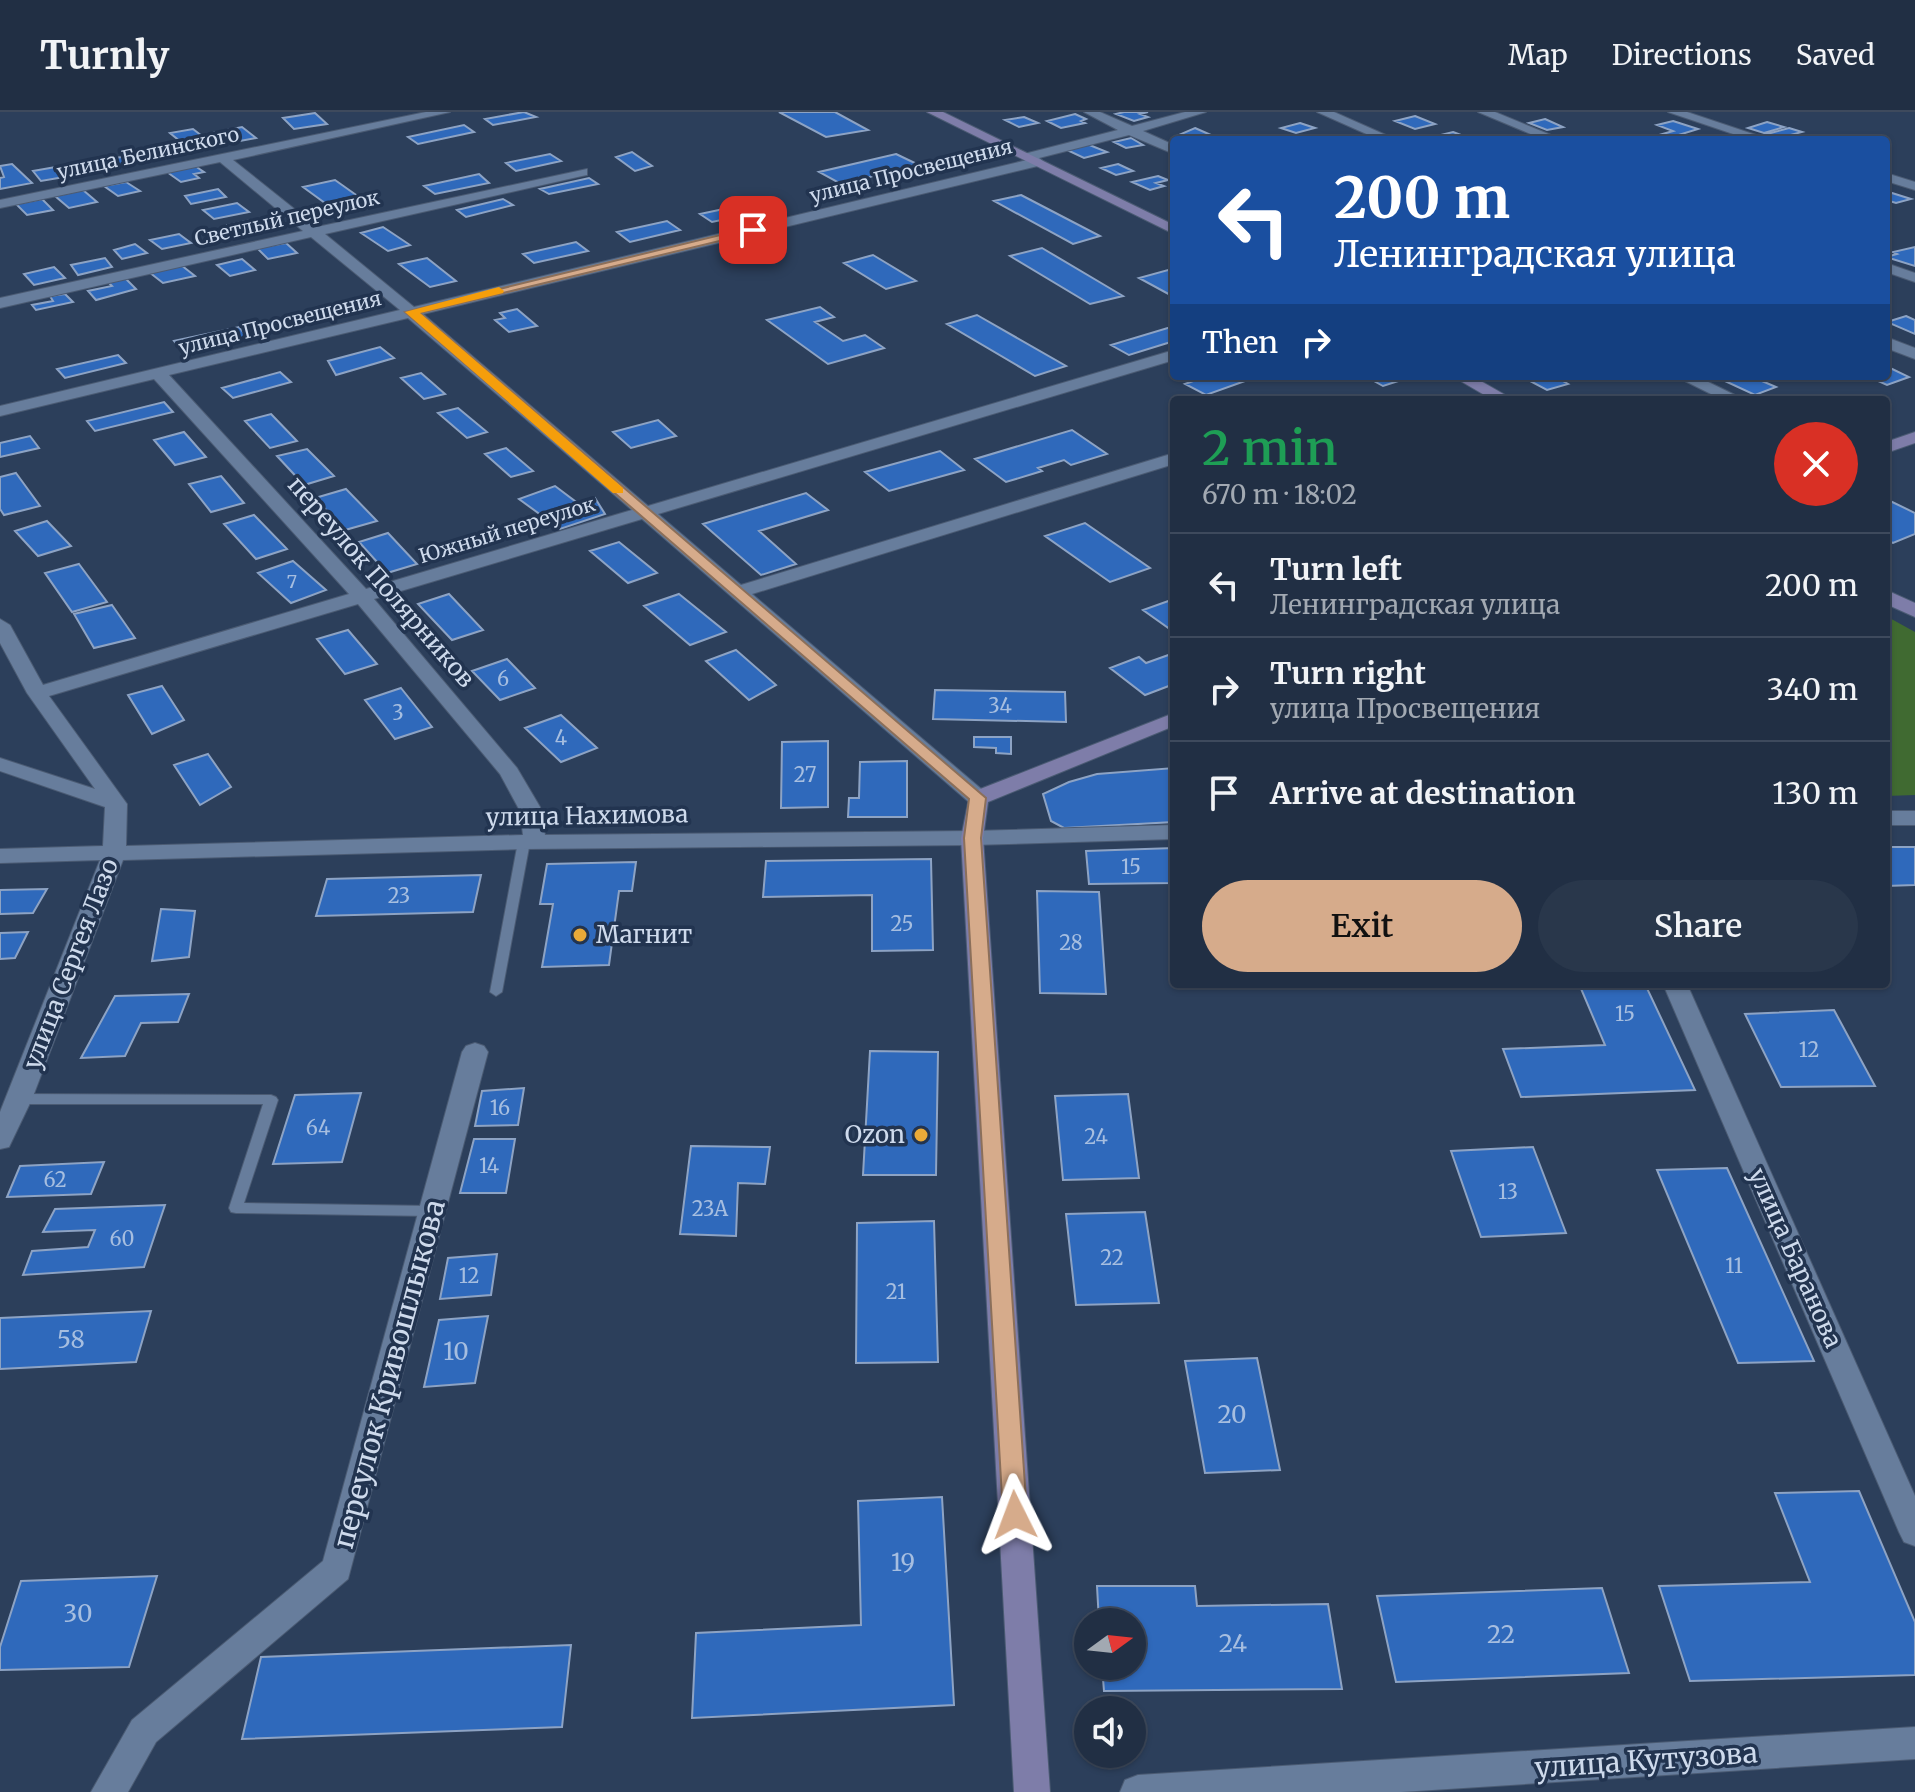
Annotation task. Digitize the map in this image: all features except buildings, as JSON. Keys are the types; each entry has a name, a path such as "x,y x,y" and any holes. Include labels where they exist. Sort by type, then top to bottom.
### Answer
{"street":[{"name":"улица Белинского","path":"0,204 444,112"},
{"path":"933,112 1170,228"},
{"path":"1090,112 1170,148"},
{"name":"улица Просвещения","path":"0,411 1033,160 1200,112"},
{"path":"1323,112 1381,136"},
{"path":"1484,112 1547,136"},
{"path":"1674,112 1752,136"},
{"path":"223,158 411,312 978,798"},
{"name":"Светлый переулок","path":"0,303 582,172"},
{"path":"1890,178 1915,186"},
{"path":"1890,269 1915,278"},
{"path":"1890,344 1915,354"},
{"name":"Южный переулок","path":"37,693 1170,356"},
{"name":"переулок Полярников","path":"158,373 363,596 515,781 530,809 534,825 529,842"},
{"path":"1468,380 1498,396"},
{"path":"1692,380 1728,396"},
{"path":"1890,446 1915,437"},
{"path":"736,593 1170,459"},
{"path":"1890,598 1915,611"},
{"path":"0,625 37,693 116,804"},
{"path":"978,798 1170,721"},
{"path":"0,764 116,804"},
{"path":"978,798 972,838 1032,1792"},
{"name":"улица Сергея Лазо","path":"0,1140 10,1099 114,853 116,804"},
{"path":"1890,818 1915,818"},
{"name":"улица Нахимова","path":"0,856 529,842 972,838 1170,832"},
{"name":"улица Баранова","path":"1677,988 1915,1532"},
{"name":"переулок Кривошлыкова","path":"109,1792 144,1731 337,1569 475,1052"},
{"name":"улица Кутузова","path":"1138,1792 1915,1743"}],"lane":[{"path":"496,992 529,842"},
{"path":"10,1099 271,1100 236,1208 432,1211"}],"green space":[{"path":"1890,618 1915,632 1915,795 1890,796"}],"slow traffic":[{"path":"499,291 411,312 618,490"}],"place":[{"name":"Магнит","path":"580,935"},
{"name":"Ozon","path":"921,1135"}],"route":[{"path":"753,230 411,312 978,798 972,838 1015,1515"}]}
